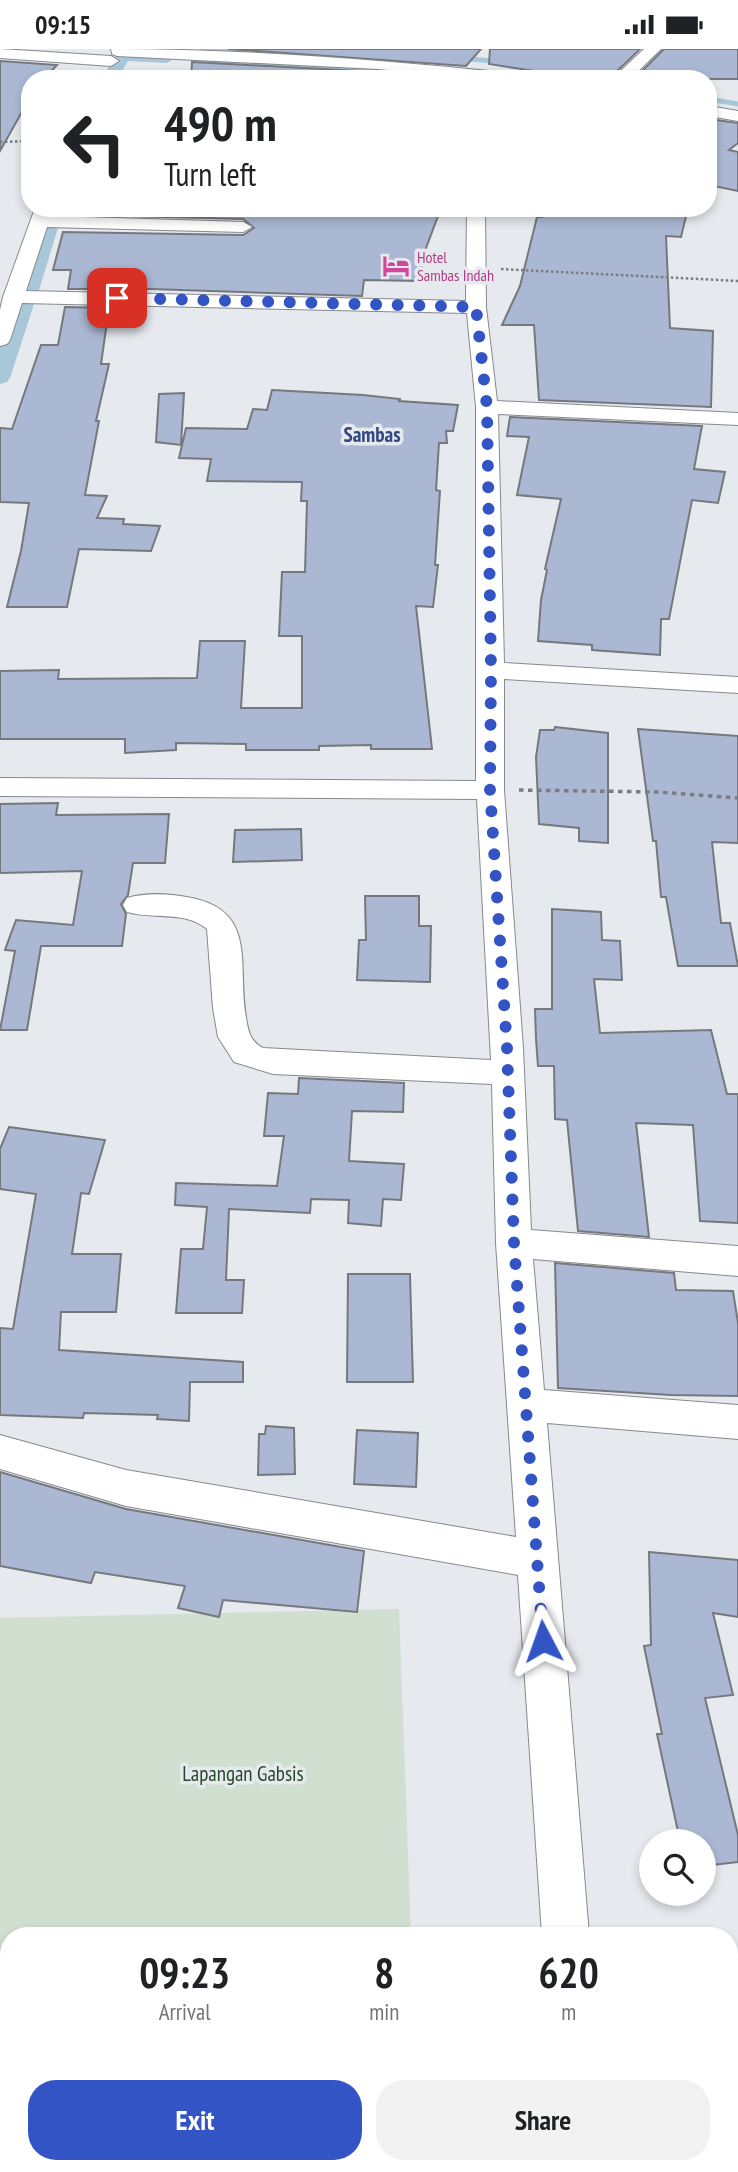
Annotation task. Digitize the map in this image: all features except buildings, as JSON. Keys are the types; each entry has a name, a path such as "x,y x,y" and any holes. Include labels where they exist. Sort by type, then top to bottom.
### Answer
{"street":[{"path":"36,49 187,60 378,64 434,70"},
{"path":"630,70 653,49"},
{"path":"0,53 115,54"},
{"path":"105,70 115,54"},
{"path":"717,112 738,116"},
{"path":"0,340 41,217"},
{"path":"79,217 243,226"},
{"path":"477,217 476,307 487,407 490,790 508,1073 514,1243 565,1927"},
{"path":"13,297 476,307"},
{"path":"487,407 738,419"},
{"path":"491,670 738,685"},
{"path":"0,787 490,790"},
{"path":"138,905 206,911 219,918 224,931 231,1031 239,1047 251,1057 273,1062 508,1073"},
{"path":"514,1243 738,1261"},
{"path":"526,1405 738,1422"},
{"path":"0,1453 126,1488 537,1560"}],"path":[{"path":"0,142 21,141"},
{"path":"477,268 738,281"},
{"path":"490,790 657,792 738,798"}],"green space":[{"name":"Lapangan Gabsis","path":"399,1609 411,1927 0,1927 0,1618"}],"waterway":[{"path":"202,49 268,51"},
{"path":"114,70 123,56 167,58"},
{"path":"461,58 502,62"},
{"path":"199,60 370,70"},
{"path":"717,100 738,104"},
{"path":"29,290 49,228"},
{"path":"0,378 24,304"}],"place":[{"name":"Hotel Sambas Indah","path":"396,266"}],"district":[{"name":"Sambas","path":"372,435"}],"route":[{"path":"117,298 476,307 487,407 490,790 507,1048 514,1243 543,1641"}]}
